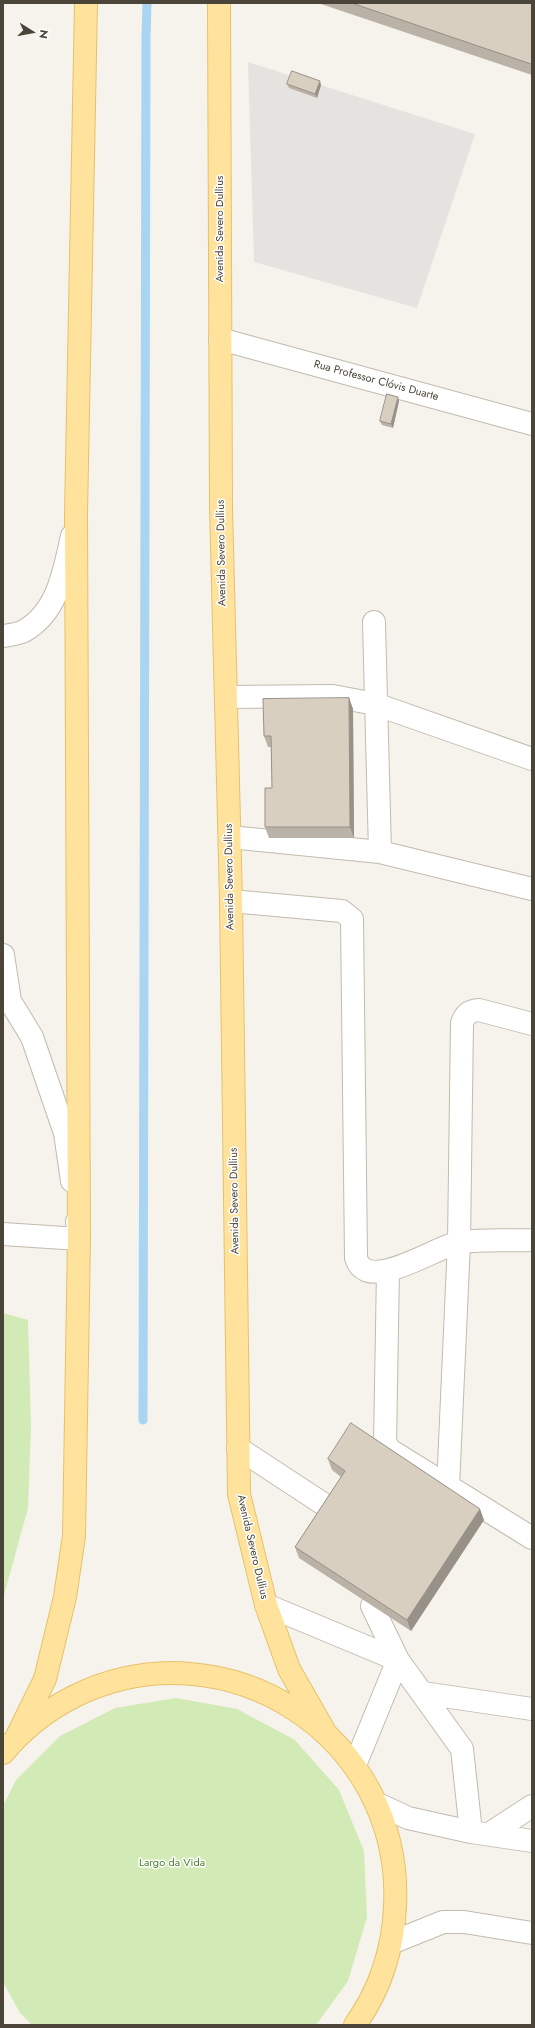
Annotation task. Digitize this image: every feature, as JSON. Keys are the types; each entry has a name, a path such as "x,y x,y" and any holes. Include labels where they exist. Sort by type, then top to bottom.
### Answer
{"main road":[{"path":"9,1745 45,1679 64,1597 74,1536 79,1239 76,514 86,3"},
{"name":"Avenida Severo Dullius","path":"219,3 221,506 230,837 239,1494 266,1605 289,1669 326,1734"},
{"path":"9,1745 54,1707 98,1685 146,1674 195,1673 243,1683 288,1704 326,1734 355,1765 376,1803 390,1843 396,1886 394,1929 384,1971 366,2011 355,2025"}],"street":[{"name":"Rua Professor Clóvis Duarte","path":"220,339 532,424"},
{"path":"3,636 23,631 43,617 61,583 76,514"},
{"path":"374,622 380,852"},
{"path":"226,697 333,696 375,704 532,759"},
{"path":"230,837 380,852 532,889"},
{"path":"231,901 342,911 352,918 356,1258 358,1265 363,1270 370,1272 388,1271 459,1242 532,1240"},
{"path":"3,955 6,998 32,1037 65,1133 79,1239 3,1234"},
{"path":"448,1487 459,1242 462,1023 464,1016 471,1011 479,1010 532,1024"},
{"path":"388,1271 385,1443 390,1450 532,1538"},
{"path":"238,1448 331,1509"},
{"path":"266,1605 398,1660"},
{"path":"372,1606 398,1660 462,1749 480,1833"},
{"path":"355,1765 398,1660"},
{"path":"423,1693 532,1709"},
{"path":"376,1803 408,1818 480,1833 532,1841"},
{"path":"480,1833 532,1806"},
{"path":"391,1943 443,1922 464,1922 532,1933"}],"green space":[{"path":"3,1313 28,1320 31,1426 28,1508 3,1599"},
{"name":"Largo da Vida","path":"176,1698 237,1709 295,1740 339,1790 364,1851 367,1917 348,1981 316,2025 32,2025 20,2013 3,1982 3,1806 16,1780 60,1736 115,1708"}],"shaded area":[{"path":"248,62 475,134 417,308 254,262"}],"building":[{"path":"352,3 532,3 532,64"},
{"path":"292,71 320,81 315,94 287,84"},
{"path":"387,394 398,397 391,424 380,421"},
{"path":"349,698 350,827 265,827 265,788 272,788 271,736 264,736 263,699"},
{"path":"351,1423 480,1509 407,1620 295,1547 345,1471 328,1459"}],"waterway":[{"path":"143,1420 147,3"}]}
